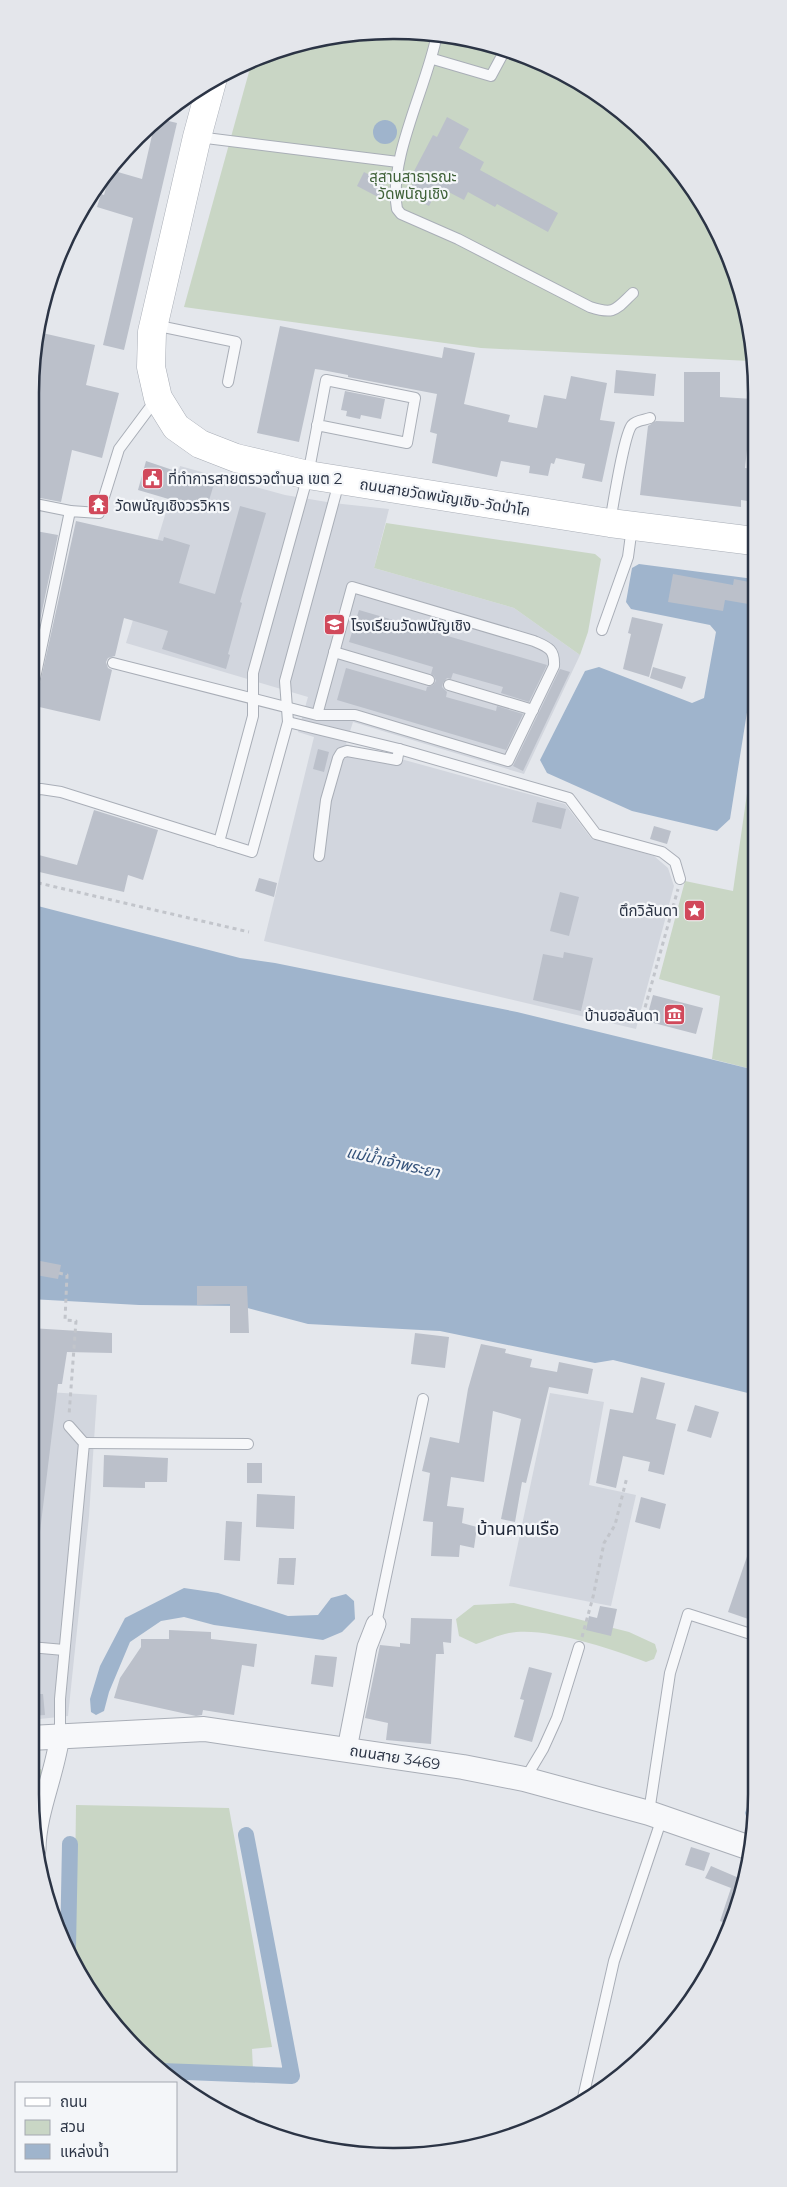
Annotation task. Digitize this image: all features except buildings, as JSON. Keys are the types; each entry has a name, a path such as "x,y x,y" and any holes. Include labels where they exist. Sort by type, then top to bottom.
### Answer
{"main road":[{"name":"ถนนสายวัดพนัญเชิง-วัดป่าโค","path":"210,90 153,325 151,367 158,398 176,427 200,444 236,458 308,475 621,524 748,539"}],"street":[{"path":"347,1749 367,1647 376,1624"},
{"name":"ถนนสาย 3469","path":"39,1737 204,1729 347,1749 463,1767 524,1780 655,1816 744,1846"},
{"path":"40,1818 57,1758 60,1735"}],"lane":[{"path":"436,42 433,59 398,162 397,209 401,214 458,240 590,307 606,312 617,308 633,293"},
{"path":"433,59 491,76 502,56"},
{"path":"197,137 398,162"},
{"path":"153,325 236,342 228,382"},
{"path":"220,842 253,716 253,673 308,475 317,425 326,380 416,398 407,443 317,425"},
{"path":"39,505 70,511 99,513 119,449 158,398"},
{"path":"602,630 628,557 621,524 620,468 629,430 637,422 650,418"},
{"path":"39,789 61,792 252,852 288,722 285,681 339,481"},
{"path":"39,666 70,511"},
{"path":"113,663 317,715 355,715 508,761 554,666 555,656 549,648 534,641 352,587 317,715"},
{"path":"334,652 430,680"},
{"path":"449,685 533,710"},
{"path":"288,722 400,749 569,798 596,834 662,852 676,862 680,879"},
{"path":"319,856 326,800 341,753 347,751 397,760 400,749"},
{"path":"376,1624 423,1399"},
{"path":"60,1735 60,1699 64,1650 84,1443 69,1426"},
{"path":"84,1443 248,1444"},
{"path":"584,2092 614,1961 655,1816 670,1673 688,1614 748,1633"},
{"path":"39,1647 64,1650"},
{"path":"524,1780 543,1750 557,1718 579,1647"}],"path":[{"path":"644,1016 680,879"},
{"path":"39,883 249,932"},
{"path":"59,1273 68,1275 65,1320 76,1321 69,1426"},
{"path":"579,1647 593,1597 604,1543 615,1525 627,1477"}],"shaded area":[{"path":"180,466 285,495 333,503 389,509 374,568 514,608 580,655 524,774 353,722 346,744 565,804 591,838 654,856 668,868 674,886 636,1029 264,941 314,737 298,732 308,697 126,643"},
{"path":"39,1392 97,1395 89,1516 68,1716 39,1719"},
{"path":"550,1393 604,1402 589,1485 636,1495 611,1606 509,1586"}],"green space":[{"name":"สุสานสาธารณะ วัดพนัญเชิง","path":"394,39 440,42 485,51 550,75 571,86 609,112 644,143 675,178 701,216 712,237 736,302 746,361 481,348 184,307 250,70 302,51 347,42"},
{"path":"386,523 595,554 601,559 588,632 580,655 514,608 374,568"},
{"path":"748,787 748,1068 712,1059 720,996 659,979 685,881 733,891"},
{"path":"514,1603 629,1632 655,1644 657,1651 654,1659 646,1662 597,1645 541,1633 509,1633 476,1644 459,1636 456,1619 474,1605"},
{"path":"39,1769 43,1773 39,1788"},
{"path":"76,1805 229,1808 272,2047 252,2049 253,2070 168,2067 143,2044 112,2009 86,1971 74,1948"}],"water":[{"path":"385,120 390,121 396,127 396,137 390,143 385,144 380,143 374,137 373,132 374,127 380,121"},
{"path":"639,564 748,578 748,706 730,819 717,831 632,811 547,773 540,760 585,671 599,667 692,703 704,698 716,632 710,625 631,609 626,602 632,568"},
{"name":"แม่น้ำเจ้าพระยา","path":"39,906 240,958 275,963 517,1012 748,1068 748,1393 613,1360 595,1363 440,1331 308,1324 240,1306 139,1305 39,1299"},
{"path":"184,1588 218,1593 288,1616 318,1615 331,1598 346,1594 354,1601 355,1619 342,1632 323,1640 214,1625 184,1617 161,1621 130,1642 109,1692 104,1711 96,1715 91,1712 90,1699 100,1666 125,1618"}],"waterway":[{"path":"174,2071 292,2076 246,1835"},
{"path":"68,1934 70,1844"}],"place":[{"name":"ที่ทำการสายตรวจตำบล เขต 2","path":"152,478"},
{"name":"วัดพนัญเชิงวรวิหาร","path":"99,505"},
{"name":"โรงเรียนวัดพนัญเชิง","path":"335,625"},
{"name":"ตึกวิลันดา","path":"694,910"},
{"name":"บ้านฮอลันดา","path":"675,1015"}],"district":[{"name":"บ้านคานเรือ","path":"518,1529"}]}
